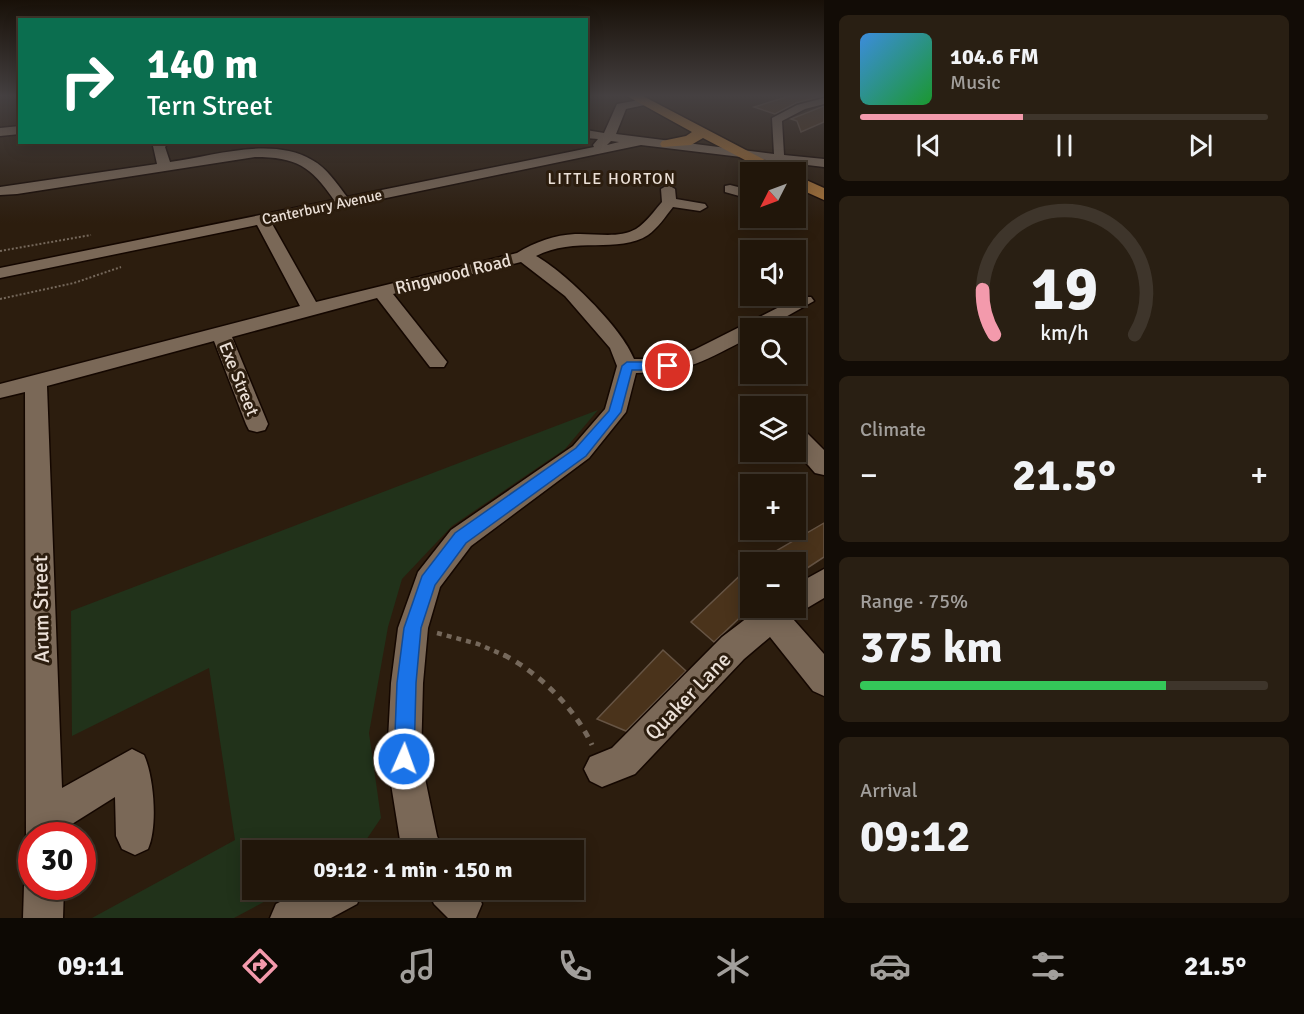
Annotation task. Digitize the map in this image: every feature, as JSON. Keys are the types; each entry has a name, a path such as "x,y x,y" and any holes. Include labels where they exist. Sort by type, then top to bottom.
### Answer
{"main road":[{"path":"668,144 694,138"},
{"path":"713,138 762,162"},
{"path":"806,186 824,195"}],"street":[{"path":"588,144 603,143 607,138"},
{"path":"622,138 753,157 817,162"},
{"path":"778,138 779,153"},
{"name":"Canterbury Avenue","path":"0,273 644,141"},
{"path":"161,144 159,146 164,166"},
{"path":"568,156 587,144"},
{"path":"0,191 46,186 255,153 295,155 309,161 322,172 343,203"},
{"path":"753,157 779,153 801,156 817,162"},
{"path":"730,189 740,192"},
{"path":"522,257 532,250 564,240 620,239 640,233 669,195 700,207"},
{"path":"262,220 312,309"},
{"name":"Ringwood Road","path":"0,392 381,291 522,257 532,260 570,292 619,346 627,366"},
{"path":"381,291 437,362"},
{"path":"772,318 795,306"},
{"name":"Exe Street","path":"221,334 256,424"},
{"path":"415,840 404,759 406,683 412,628 428,581 461,538 581,452 615,412 627,366 668,366 701,355 740,335"},
{"name":"Arum Street","path":"36,382 45,822"},
{"path":"806,446 824,466"},
{"name":"Quaker Lane","path":"806,594 824,582"},
{"name":"Quaker Lane","path":"602,769 623,762 733,648 772,618"},
{"path":"788,618 800,647 824,680"},
{"path":"52,822 132,767 135,836"},
{"path":"43,918 44,900"},
{"path":"290,918 324,900"}],"path":[{"path":"0,299 74,283 128,264 134,260 130,247"},
{"path":"412,628 490,647 527,666 558,696 589,737 602,769"}],"green space":[{"path":"598,410 565,449 452,526 402,579 388,627 369,733 381,818 366,840 242,840 242,900 267,900 234,918 92,918 235,840 209,668 72,736 71,611"}],"building":[{"path":"824,523 824,557 806,569 806,552 774,552 795,540 806,540 806,533"},
{"path":"740,575 740,617 714,642 691,622"},
{"path":"663,650 686,671 626,731 597,719"}],"district":[{"name":"LITTLE HORTON","path":"612,179"}],"route":[{"path":"404,759 406,683 412,628 428,581 461,538 581,452 615,412 627,366 668,366"}]}
